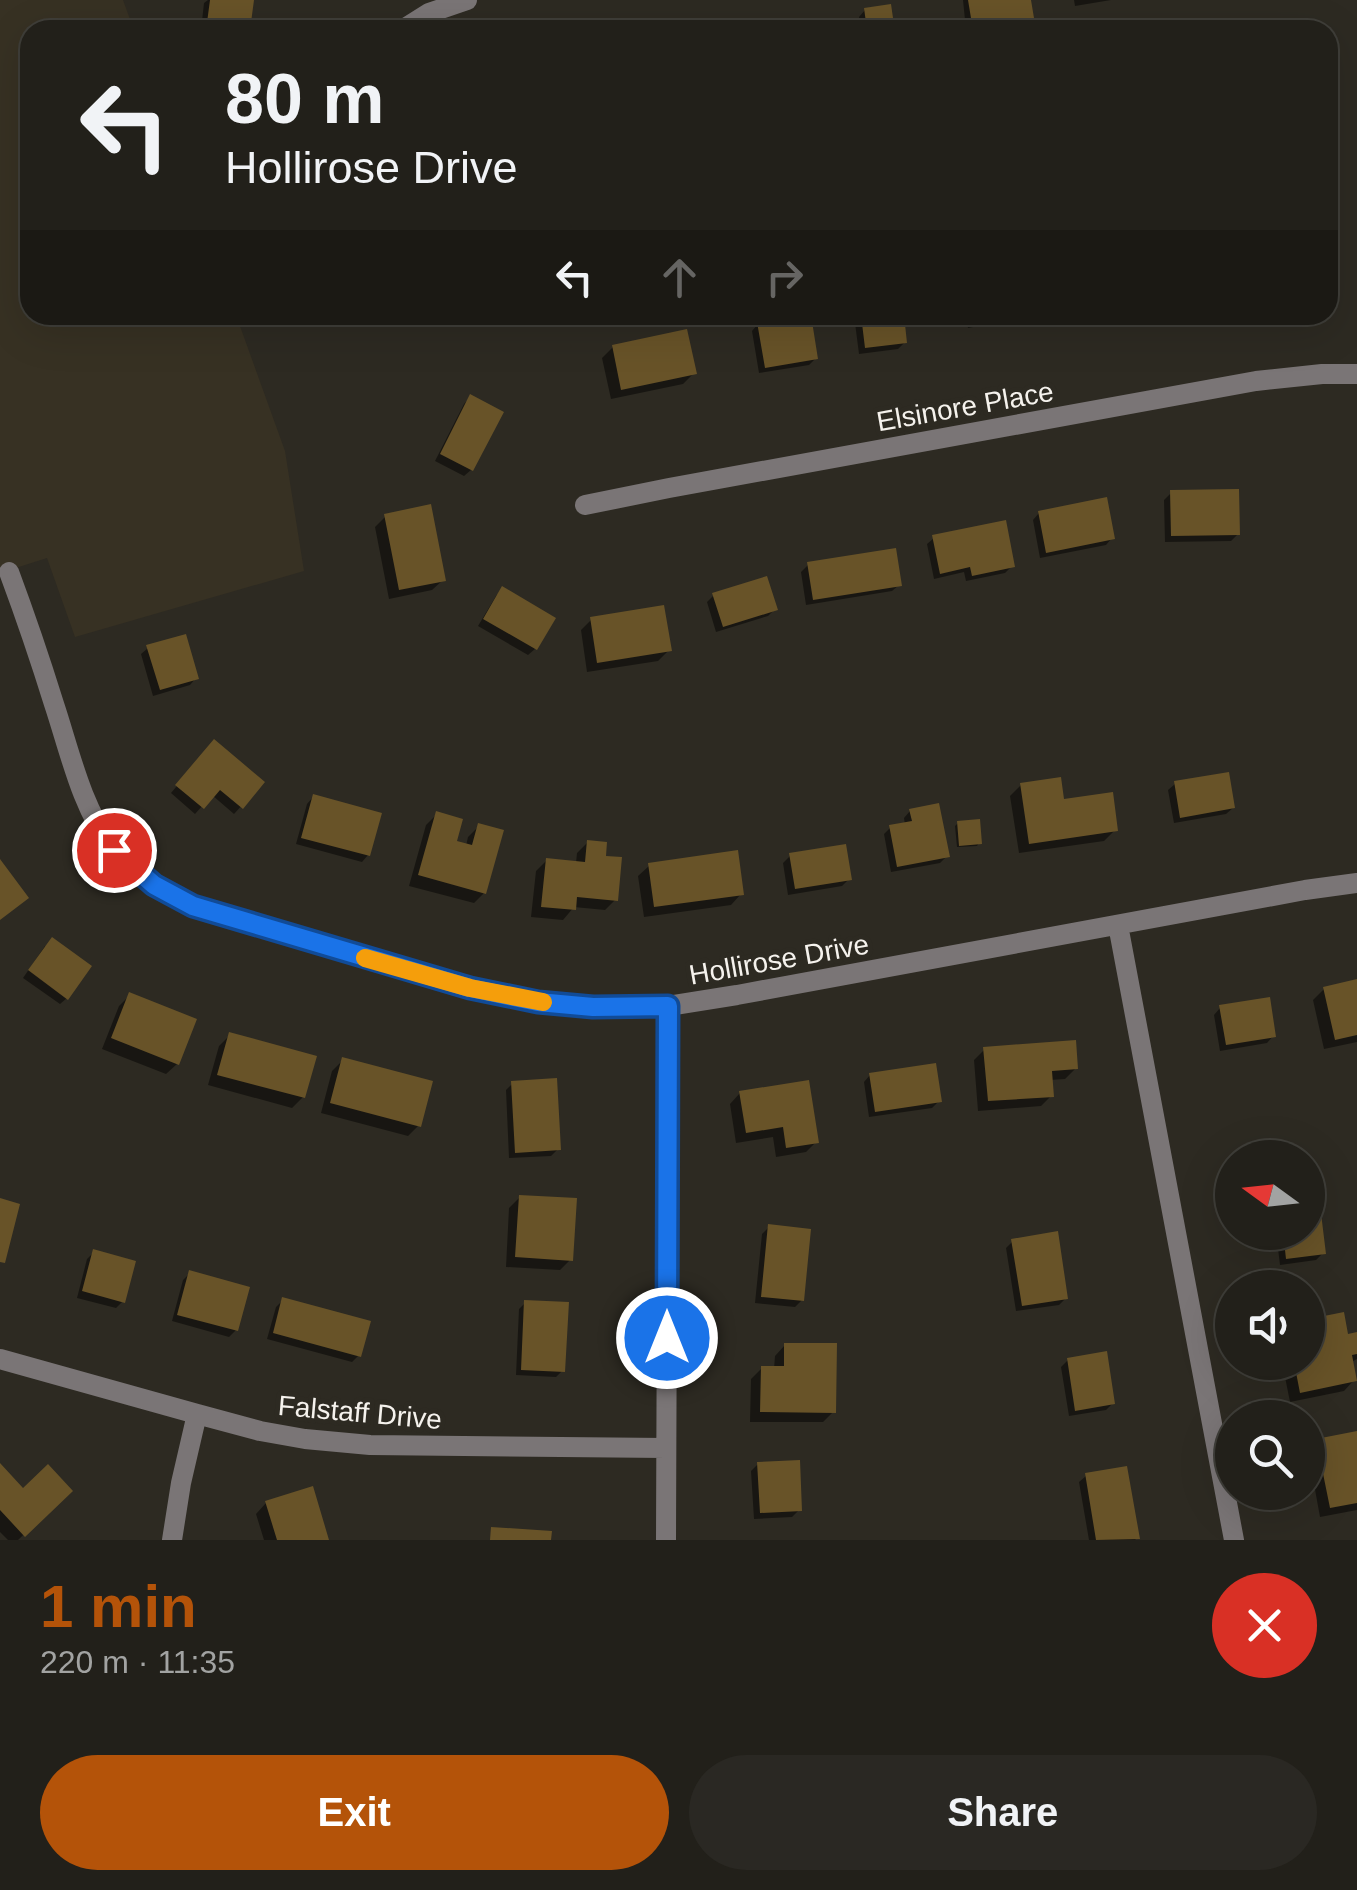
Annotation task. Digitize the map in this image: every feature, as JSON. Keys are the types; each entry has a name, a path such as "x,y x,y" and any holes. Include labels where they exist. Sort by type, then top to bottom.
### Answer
{"street":[{"path":"418,20 467,0"},
{"name":"Elsinore Place","path":"585,505 1256,381 1357,374"},
{"name":"Hollirose Drive","path":"10,572 81,790 114,850 154,885 193,906 470,988 538,1002 593,1007 668,1006 1357,883"},
{"path":"1118,925 1234,1540"},
{"path":"666,1540 668,1006"},
{"name":"Falstaff Drive","path":"0,1358 260,1431 305,1439 370,1445 666,1448"},
{"path":"172,1540 197,1414"}],"shaded area":[{"path":"0,0 123,0 130,20 20,20 20,325 240,325 285,451 304,571 75,637 47,558 0,573"}],"building":[{"path":"210,0 254,0 251,20 207,20"},
{"path":"968,0 1031,0 1034,20 971,20"},
{"path":"891,4 893,20 866,20 864,8"},
{"path":"758,325 813,325 818,359 765,368"},
{"path":"862,325 905,325 907,343 865,348"},
{"path":"687,329 697,374 621,390 612,345"},
{"path":"470,394 504,412 473,471 440,454"},
{"path":"1239,489 1240,535 1171,536 1170,490"},
{"path":"1107,497 1115,539 1046,553 1038,511"},
{"path":"431,504 446,581 399,590 384,514"},
{"path":"1006,520 1015,567 972,576 970,567 940,574 932,535"},
{"path":"896,548 902,586 813,600 807,562"},
{"path":"767,576 778,610 723,627 712,593"},
{"path":"502,586 556,618 537,650 483,619"},
{"path":"664,605 672,651 597,663 590,617"},
{"path":"186,634 199,679 160,690 146,645"},
{"path":"214,739 265,782 243,809 220,790 204,809 175,785"},
{"path":"1229,772 1235,808 1180,818 1174,781"},
{"path":"1061,777 1064,799 1113,792 1118,831 1029,844 1020,783"},
{"path":"313,794 382,813 370,856 301,838"},
{"path":"939,803 950,857 897,867 889,825 912,821 909,809"},
{"path":"436,811 463,819 457,841 472,845 478,823 504,830 486,894 418,875"},
{"path":"980,819 982,844 959,846 957,821"},
{"path":"587,840 607,842 606,856 622,857 618,901 577,897 576,910 541,907 546,858 585,862"},
{"path":"846,844 852,880 795,889 789,853"},
{"path":"738,850 744,895 654,907 648,863"},
{"path":"0,859 29,898 0,920"},
{"path":"52,937 92,966 68,1000 28,970"},
{"path":"1357,979 1357,1035 1335,1040 1323,987"},
{"path":"129,992 197,1019 179,1065 111,1038"},
{"path":"1270,997 1276,1037 1226,1045 1219,1005"},
{"path":"229,1032 317,1056 305,1098 217,1075"},
{"path":"1076,1040 1078,1069 1052,1071 1054,1097 988,1101 983,1047"},
{"path":"342,1057 433,1081 421,1127 330,1103"},
{"path":"936,1063 942,1102 875,1112 869,1073"},
{"path":"557,1078 561,1150 515,1153 511,1081"},
{"path":"809,1080 819,1143 786,1148 783,1127 746,1133 739,1091"},
{"path":"519,1195 577,1198 573,1261 515,1257"},
{"path":"0,1198 20,1204 5,1263 0,1262"},
{"path":"768,1224 811,1229 804,1301 761,1297"},
{"path":"1058,1231 1068,1299 1022,1306 1011,1239"},
{"path":"1325,1246 1326,1254 1286,1259 1285,1250 1325,1250"},
{"path":"93,1249 136,1261 125,1303 82,1291"},
{"path":"189,1270 250,1287 238,1331 177,1315"},
{"path":"282,1297 371,1321 361,1357 273,1333"},
{"path":"524,1300 569,1302 565,1372 521,1370"},
{"path":"1344,1312 1348,1334 1357,1332 1357,1354 1352,1355 1357,1381 1300,1393 1297,1380 1325,1380 1325,1316"},
{"path":"784,1343 837,1343 836,1413 760,1412 761,1366 784,1366"},
{"path":"1107,1351 1115,1404 1075,1411 1067,1358"},
{"path":"1357,1431 1357,1503 1330,1508 1325,1483 1325,1437"},
{"path":"800,1460 802,1511 760,1513 757,1462"},
{"path":"0,1463 23,1488 48,1464 73,1491 25,1537 0,1510"},
{"path":"1127,1466 1140,1539 1096,1540 1085,1473"},
{"path":"313,1486 329,1540 277,1540 265,1501"},
{"path":"491,1527 552,1531 551,1540 490,1540"}],"slow traffic":[{"path":"365,958 470,988 543,1002"}],"route":[{"path":"114,850 154,885 193,906 470,988 538,1002 593,1007 668,1006 667,1338"}]}
